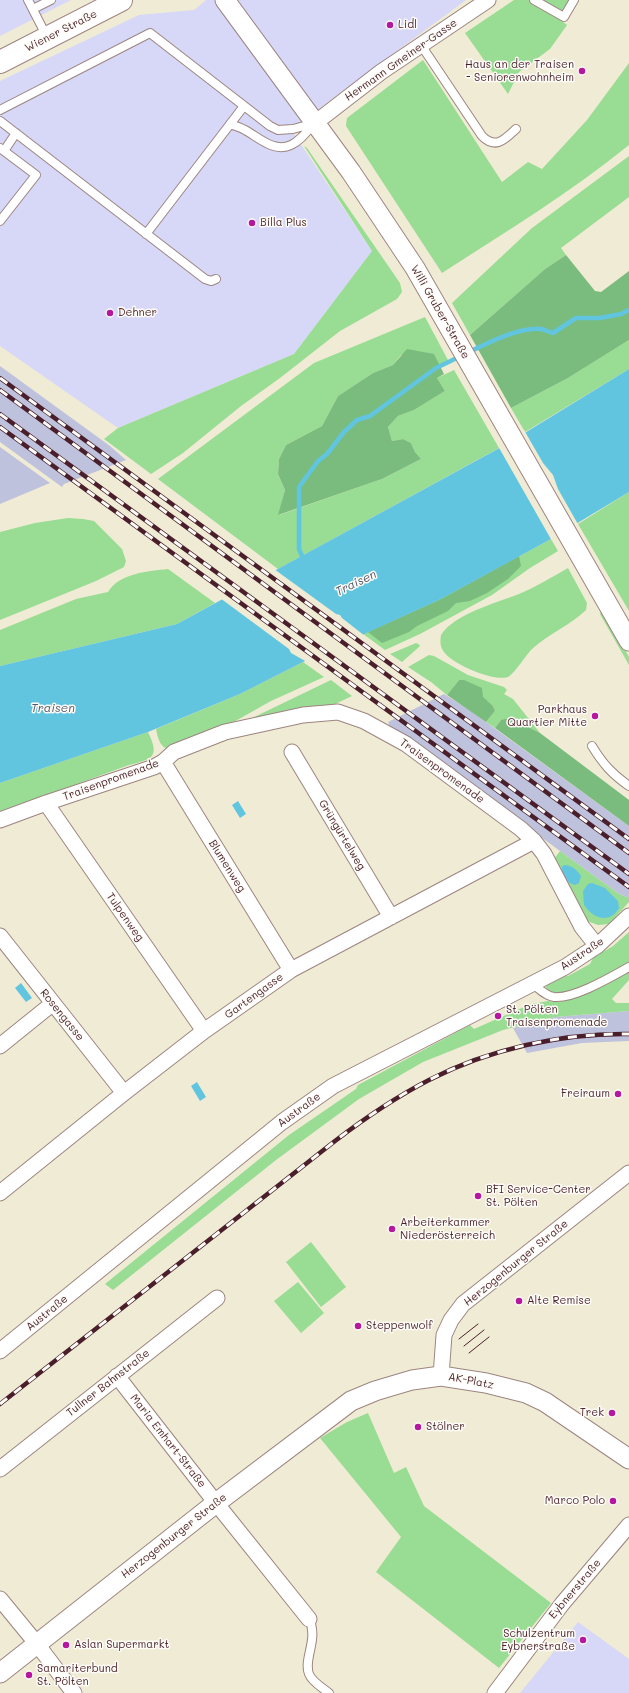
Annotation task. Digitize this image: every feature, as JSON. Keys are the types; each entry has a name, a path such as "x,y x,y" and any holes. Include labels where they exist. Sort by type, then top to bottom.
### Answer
{"main road":[{"name":"Wiener Straße","path":"0,62 121,0"}],"street":[{"name":"Willi Gruber-Straße","path":"224,0 314,123 415,268 629,642"},
{"name":"Hermann Gmeiner-Gasse","path":"314,123 381,72 488,0"},
{"name":"Traisenpromenade","path":"0,820 154,767 163,762 174,752 225,732 303,715 338,712 364,721 406,744 521,829 534,841 544,854 582,927 597,946"},
{"name":"Grüngürtelweg","path":"292,752 391,917"},
{"name":"Blumenweg","path":"163,762 291,970"},
{"name":"Tulpenweg","path":"46,803 204,1032"},
{"name":"Gartengasse","path":"0,1193 124,1093 204,1032 291,970 534,841"},
{"name":"Austraße","path":"0,1351 282,1122 333,1086 565,967 597,946 629,916"},
{"name":"Rosengasse","path":"0,936 52,1004 124,1093"},
{"path":"0,1046 52,1004"},
{"name":"Herzogenburger Straße","path":"441,1376 444,1336 451,1320 463,1304 629,1173"},
{"name":"Tullner Bahnstraße","path":"0,1469 217,1298"},
{"name":"Maria Emhart-Straße","path":"117,1376 309,1619"},
{"name":"AK-Platz","path":"351,1401 375,1390 412,1380 441,1376 505,1388 526,1393 545,1402 629,1459"},
{"name":"Herzogenburger Straße","path":"0,1673 216,1503 351,1401"},
{"name":"Eybnerstraße","path":"495,1693 562,1604 629,1525"},
{"path":"0,1599 37,1644 74,1693"}],"lane":[{"path":"28,0 48,38"},
{"path":"33,9 51,0"},
{"path":"534,0 564,16 574,0"},
{"path":"0,110 150,33 270,126 278,130 314,123"},
{"path":"421,45 482,136 487,141 497,143 504,140 516,129"},
{"path":"146,234 244,106"},
{"path":"0,121 205,279 210,281 216,279"},
{"path":"230,124 244,129 264,143 282,147 291,145 304,135 314,123"},
{"path":"0,221 36,175 2,149 16,133"},
{"path":"592,746 600,760 612,774 629,786"},
{"path":"533,984 544,993 554,997 572,994 590,987 629,967"},
{"path":"309,1619 312,1625 313,1634 308,1668 309,1675 329,1693"}],"shaded area":[{"path":"0,0 71,0 0,36"},
{"path":"206,0 466,0 325,104 292,131 372,251 294,354 118,428 0,346 0,81 139,15 194,10"},
{"path":"0,366 110,446 126,460 64,484 62,487 0,442"},
{"path":"0,447 50,483 0,504"},
{"path":"444,694 468,709 629,826 629,898 619,894 390,727 388,722"},
{"path":"629,1011 629,1041 582,1043 527,1053 513,1028 555,1017"},
{"name":"Schulzentrum Eybnerstraße","path":"578,1622 629,1659 629,1693 520,1693"}],"green space":[{"path":"514,0 570,0 558,18 567,25 550,49 519,72 508,94 465,33"},
{"path":"423,60 502,182 528,162 542,169 587,120 629,63 629,145 561,196 442,273 346,126 347,118"},
{"path":"304,146 307,148 400,283 402,292 397,299 340,331 280,378 241,406 183,453 151,474 104,439 118,428 294,354 372,251"},
{"path":"629,156 629,197 561,248 566,255 545,269 470,335 452,303 532,228"},
{"path":"566,255 595,291 601,292 629,271 629,340 568,378 511,408 470,335 545,269"},
{"path":"425,317 449,362 440,366 401,355 393,365 373,373 338,396 322,426 286,445 279,459 278,474 285,490 279,515 382,479 421,459 415,452 411,443 403,439 392,441 388,427 398,416 414,410 445,391 437,378 454,370 499,448 278,569 158,479 314,363"},
{"path":"629,340 629,369 525,432 511,408 568,378"},
{"path":"407,349 434,354 444,374 437,378 445,391 414,410 398,416 388,427 392,441 403,439 411,443 415,452 421,459 382,479 278,515 285,490 278,474 279,459 286,445 322,426 338,396 373,373 393,365"},
{"path":"629,492 629,611 578,524"},
{"path":"68,518 94,521 122,549 126,561 124,567 96,581 0,620 0,532 35,523"},
{"path":"551,539 558,551 530,568 492,595 420,634 385,650 363,634 441,599"},
{"path":"519,556 521,566 508,579 487,593 470,601 456,603 448,611 417,626 409,632 382,643 368,632 441,599"},
{"path":"568,568 587,603 586,610 532,649 508,677 493,677 464,667 448,657 443,650 440,639 441,635 455,621 476,610 519,594"},
{"path":"168,569 215,603 177,624 0,666 0,630 76,599 108,592 119,581 135,574"},
{"path":"602,610 629,657 629,665 600,614"},
{"path":"416,643 420,645 419,647 402,662 390,654"},
{"path":"429,655 434,656 468,675 504,687 507,690 504,694 513,699 540,733 513,719 501,720 495,728 486,722 495,711 493,706 459,680 447,695 431,682 408,667"},
{"path":"303,662 324,677 271,701 223,728 171,749 167,749 160,742 156,729 240,694"},
{"path":"331,680 352,696 329,707 248,720"},
{"path":"459,680 464,680 482,688 483,697 493,706 495,711 486,722 447,695"},
{"path":"513,719 540,733 629,800 629,826 495,728 501,720"},
{"path":"148,732 152,740 154,752 149,759 0,812 0,783"},
{"path":"560,851 619,894 629,898 629,902 609,924 598,925 587,921 554,859"},
{"path":"629,932 629,964 601,979 577,989 556,993 547,989 545,983 564,974 568,976 590,964 593,958 613,946"},
{"path":"629,971 629,980 612,999 616,1003 629,1003 629,1011 555,1017 503,1030 423,1062 359,1099 276,1160 113,1290 105,1284 289,1135 356,1089 358,1085 470,1025 474,1029 531,1004 548,1001 558,1002 573,998 599,987"},
{"path":"311,1242 346,1287 321,1307 286,1262"},
{"path":"298,1282 324,1313 301,1333 274,1301"},
{"path":"368,1413 394,1473 406,1467 424,1506 551,1603 499,1668 376,1572 401,1537 320,1438 347,1422"}],"water":[{"name":"Traisen","path":"629,369 629,492 551,539 441,599 303,662 240,694 148,732 0,783 0,666 177,624 505,445"},
{"path":"238,801 246,814 240,818 232,805"},
{"path":"564,865 574,868 578,872 581,876 579,883 575,885 565,878 562,873 562,867"},
{"path":"592,883 605,888 618,901 619,908 611,916 602,918 592,914 584,905 583,891 588,884"},
{"path":"21,983 32,998 26,1002 15,988"},
{"path":"197,1082 206,1097 200,1101 191,1086"}],"pier":[{"path":"524,430 543,463 553,475 558,489 579,526 552,541 498,446"},
{"path":"274,569 336,614 340,615 365,636 307,662 291,653 289,649 220,598"}],"waterway":[{"path":"469,352 504,336 523,330 541,329 553,333 576,318 600,318 621,314 629,310"},
{"path":"302,556 299,549 299,487 318,461 327,454 344,432 357,420 370,416 436,368 461,356"}],"tram line":[{"path":"459,1339 478,1324"},
{"path":"464,1346 484,1330"},
{"path":"469,1353 489,1337"}],"railway":[{"path":"0,378 629,839"},
{"path":"0,390 629,853"},
{"path":"0,414 629,874"},
{"path":"0,427 629,887"},
{"path":"0,1404 335,1141 369,1116 405,1093 452,1069 526,1045 578,1036 629,1034"}],"place":[{"name":"Lidl","path":"390,25"},
{"name":"Haus an der Traisen - Seniorenwohnheim","path":"582,71"},
{"name":"Billa Plus","path":"252,223"},
{"name":"Dehner","path":"110,313"},
{"name":"Parkhaus Quartier Mitte","path":"595,716"},
{"name":"St. Pölten Traisenpromenade","path":"498,1016"},
{"name":"Freiraum","path":"618,1094"},
{"name":"BFI Service-Center St. Pölten","path":"478,1196"},
{"name":"Arbeiterkammer Niederösterreich","path":"392,1229"},
{"name":"Alte Remise","path":"519,1301"},
{"name":"Steppenwolf","path":"358,1326"},
{"name":"Trek","path":"612,1413"},
{"name":"Stölner","path":"418,1427"},
{"name":"Marco Polo","path":"613,1501"},
{"name":"Schulzentrum Eybnerstraße","path":"583,1640"},
{"name":"Aslan Supermarkt","path":"66,1645"},
{"name":"Samariterbund St. Pölten","path":"29,1675"}]}
